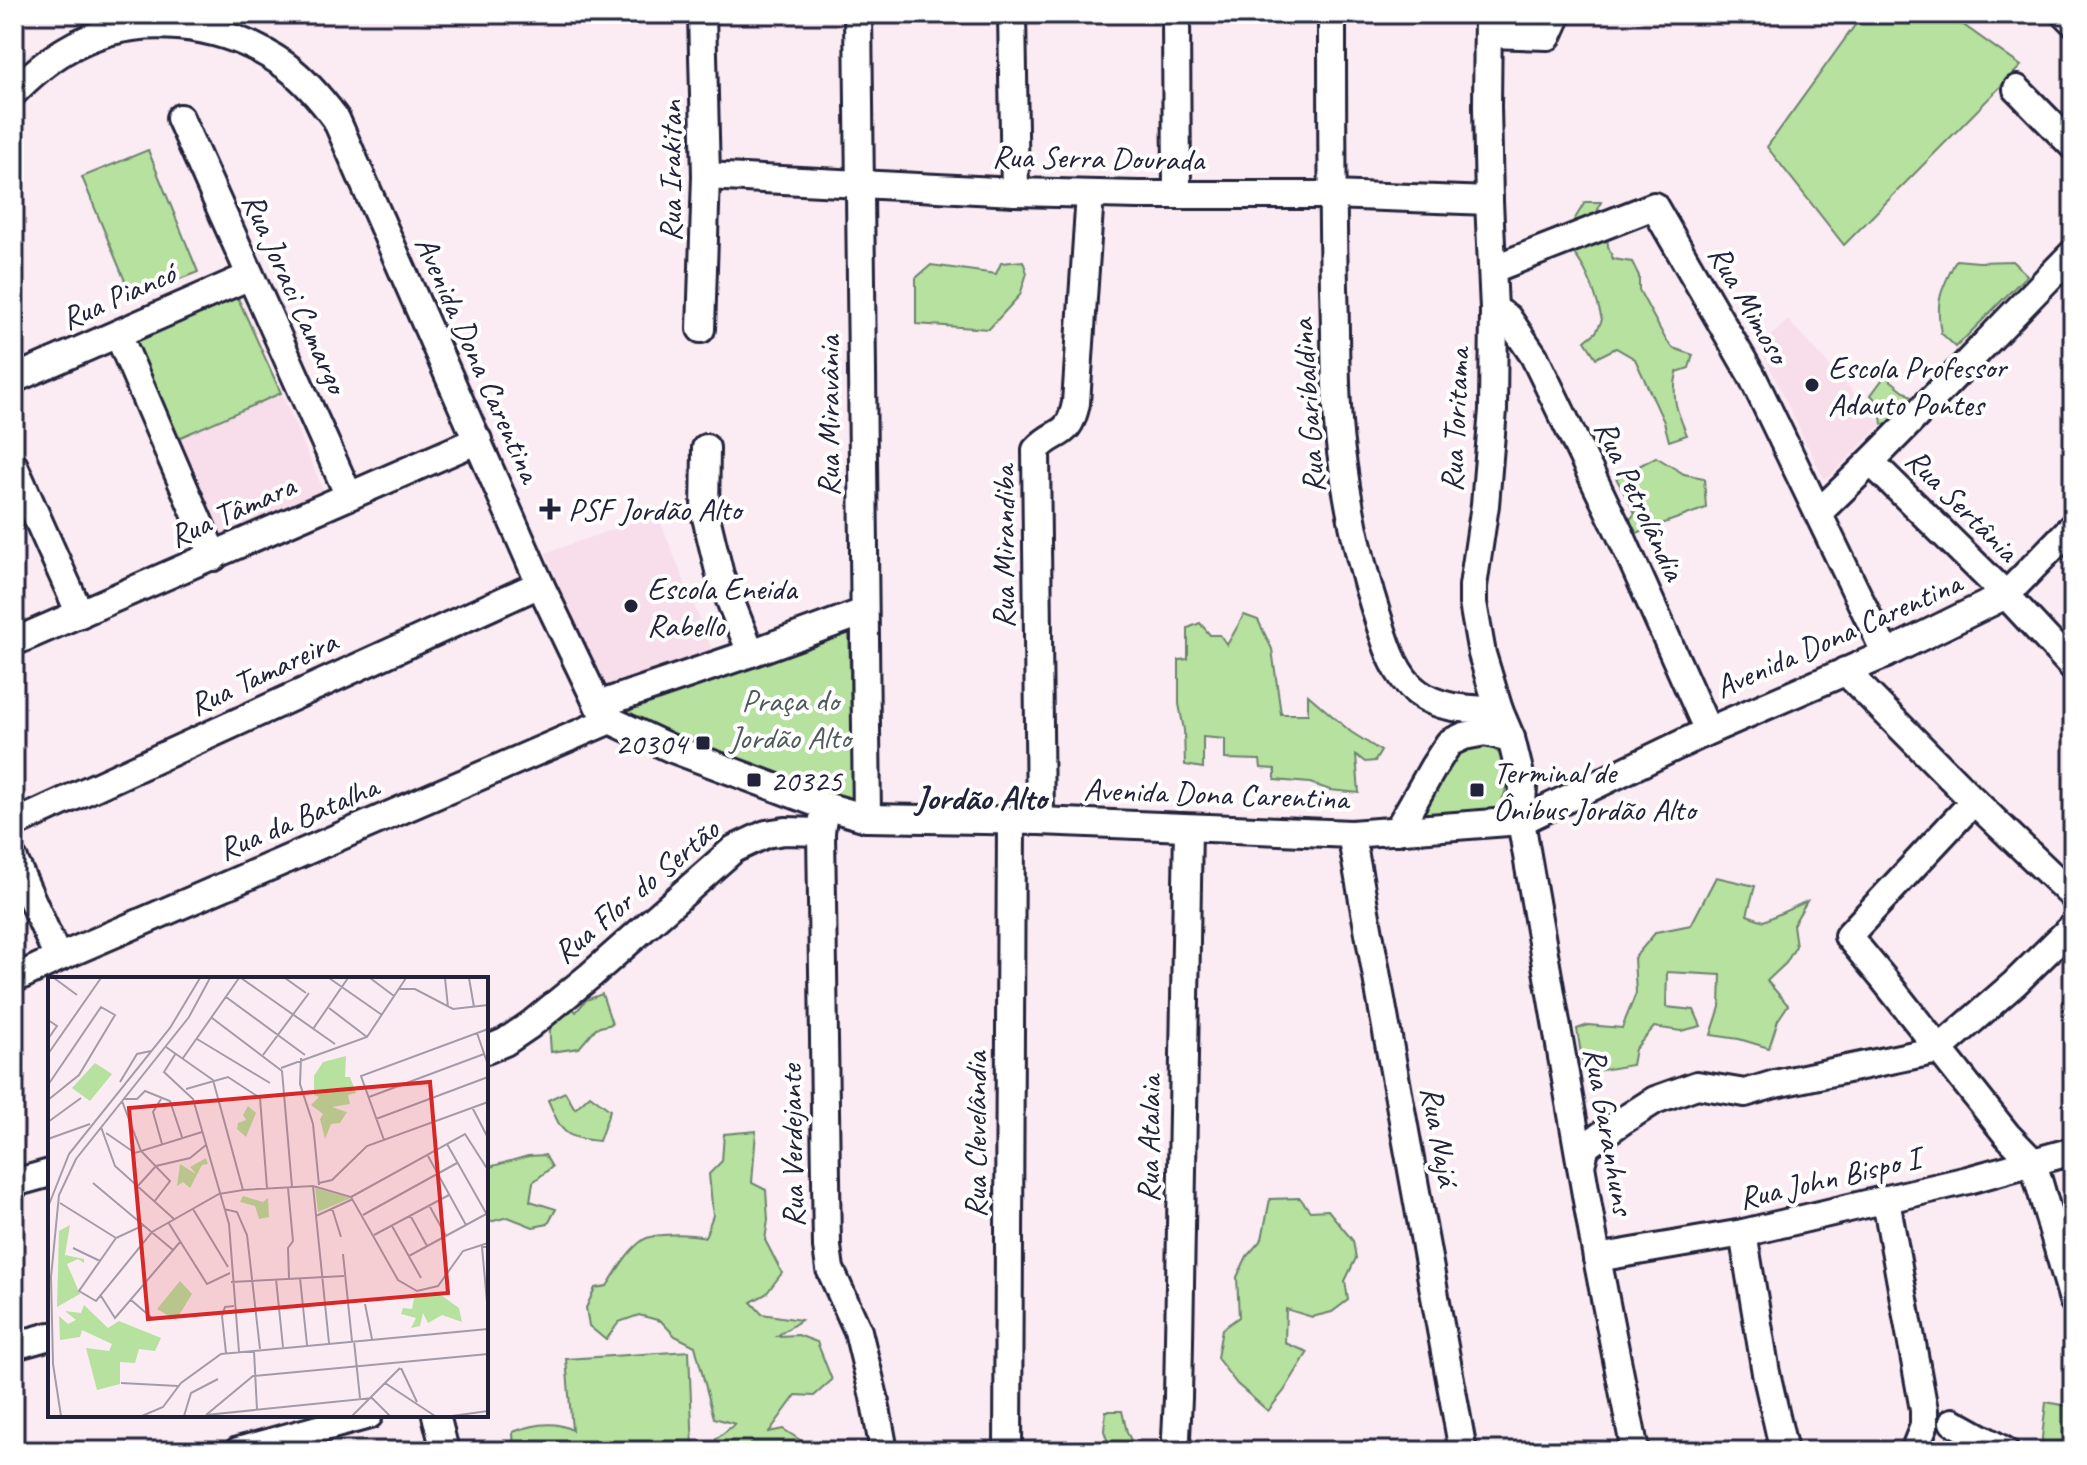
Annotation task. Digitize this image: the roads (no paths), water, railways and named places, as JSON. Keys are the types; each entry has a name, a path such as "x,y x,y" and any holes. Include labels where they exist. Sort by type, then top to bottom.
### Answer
{"street":[{"name":"Rua Irakitan","path":"701,329 706,176 702,14"},
{"name":"Rua Miravânia","path":"858,14 867,818"},
{"path":"1012,14 1015,192"},
{"path":"1176,14 1177,195"},
{"name":"Rua Garibaldina","path":"1332,14 1337,400 1351,519 1365,578 1400,673 1418,694 1450,707 1499,710"},
{"path":"1488,24 1548,36 1558,14"},
{"path":"2065,14 2073,22"},
{"name":"Rua Toritama","path":"1488,24 1493,410 1473,603 1482,654 1511,738 1523,787 1521,821"},
{"name":"Avenida Dona Carentina","path":"14,92 33,72 67,49 106,33 138,26 176,25 214,32 284,64 320,97 336,119 540,584 604,713 670,748 823,819 1011,820 1351,834 1521,821 1708,731 1886,654 2006,595 2073,526"},
{"path":"2017,89 2073,146"},
{"name":"Rua Joraci Camargo","path":"180,118 349,496"},
{"name":"Rua Serra Dourada","path":"706,176 1015,192 1332,195 1489,201"},
{"name":"Rua Mirandiba","path":"1040,821 1036,450 1057,436 1074,416 1090,194"},
{"name":"Rua Mimoso","path":"1493,269 1654,206 1752,376 1886,654"},
{"name":"Rua Sertânia","path":"1819,512 2073,253"},
{"name":"Rua Piancó","path":"14,379 250,276"},
{"name":"Rua Petrolândia","path":"1494,309 1508,318 1534,356 1621,536 1708,731"},
{"path":"118,334 214,557"},
{"name":"Rua Tâmara","path":"14,642 478,440"},
{"path":"706,448 705,513 720,575 751,653"},
{"name":"Rua Sertânia","path":"1871,462 2068,658"},
{"path":"14,466 80,614"},
{"name":"Rua Tamareira","path":"14,824 540,584"},
{"name":"Rua da Batalha","path":"14,979 604,713 751,653 864,612"},
{"path":"1845,671 2073,896"},
{"path":"1397,831 1449,743 1485,732 1511,738"},
{"path":"1974,801 1848,936 2007,1135 2033,1162 2073,1300"},
{"name":"Rua Flor do Sertão","path":"488,1049 530,1025 734,849 766,834 823,819"},
{"name":"Rua Verdejante","path":"823,819 827,1247 830,1269 858,1331 884,1451"},
{"name":"Rua Clevelândia","path":"1008,1451 1011,820"},
{"name":"Rua Garanhuns","path":"1521,821 1597,1258 1635,1451"},
{"name":"Rua Atalaia","path":"1178,1451 1188,828"},
{"name":"Rua Najá","path":"1351,834 1463,1451"},
{"path":"14,860 58,958"},
{"path":"1581,1165 1586,1146 1622,1121 1655,1100 1697,1085 1745,1093 1938,1050 2015,983 2073,926"},
{"name":"Rua John Bispo I","path":"1597,1258 1743,1233 2073,1153"},
{"path":"14,1183 48,1174"},
{"path":"1886,1200 1924,1410 1924,1426 1914,1451"},
{"path":"1743,1233 1766,1373 1784,1451"},
{"path":"14,1346 48,1337"},
{"path":"238,1451 362,1417"},
{"path":"436,1417 445,1451"},
{"path":"1953,1422 2005,1451"}],"place":[{"name":"Escola Professor Adauto Pontes","path":"1812,385"},
{"name":"PSF Jordão Alto","path":"550,509"},
{"name":"Escola Eneida Rabello","path":"631,606"},
{"name":"20304","path":"703,743"},
{"name":"20325","path":"754,780"},
{"name":"Terminal de Ônibus Jordão Alto","path":"1477,790"}],"district":[{"name":"Jordão Alto","path":"981,797"}],"park label":[{"name":"Praça do Jordão Alto","path":"790,718"}]}
